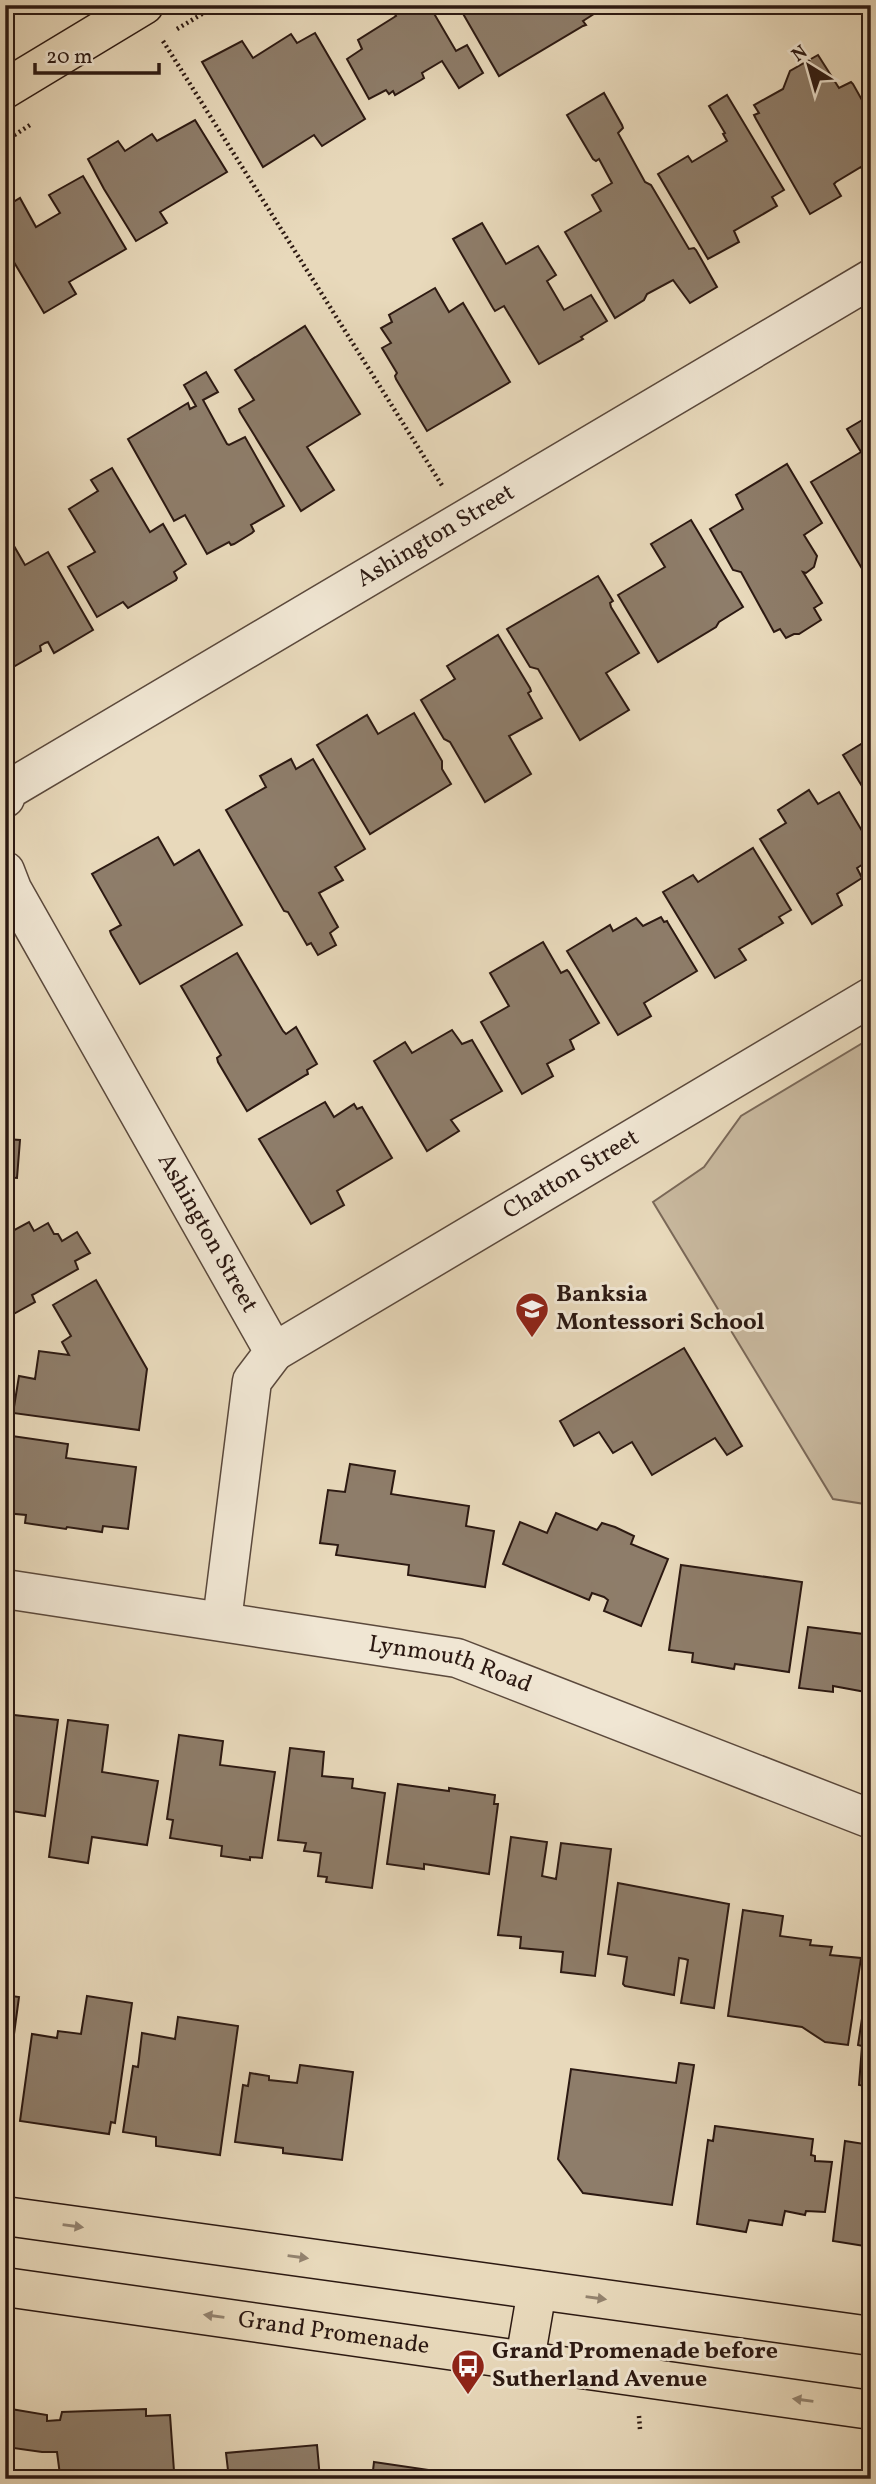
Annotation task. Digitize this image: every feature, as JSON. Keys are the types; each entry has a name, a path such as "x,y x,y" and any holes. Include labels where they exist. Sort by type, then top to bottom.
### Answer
{"main road":[{"path":"5,89 144,5"},
{"path":"5,2216 871,2336"},
{"name":"Grand Promenade","path":"5,2287 871,2410"},
{"path":"524,2360 537,2290"}],"street":[{"name":"Ashington Street","path":"5,797 8,790 871,279"},
{"name":"Ashington Street","path":"5,871 12,889 274,1352"},
{"name":"Chatton Street","path":"274,1352 871,997"},
{"path":"222,1621 252,1381 274,1352"},
{"name":"Lynmouth Road","path":"5,1589 457,1658 871,1819"}],"path":[{"path":"217,5 162,39 464,520"},
{"path":"5,141 39,119"}],"shaded area":[{"path":"871,1038 871,1505 833,1499 653,1202 704,1167 741,1116"}],"building":[{"path":"390,5 429,5 456,51 467,45 483,73 459,88 442,61 422,73 424,78 395,95 393,91 389,94 386,90 369,99 347,59 362,49 358,40 396,16"},
{"path":"458,5 593,5 597,12 583,21 586,25 499,76"},
{"path":"871,5 871,29 864,7"},
{"path":"315,33 365,119 322,146 314,135 263,167 202,62 242,41 253,58 291,34 297,43"},
{"path":"818,55 839,88 851,82 853,84 871,116 871,173 865,175 861,167 836,182 834,184 841,196 810,214 756,119 754,115 759,113 754,105 783,89 790,71"},
{"path":"604,93 622,125 623,128 618,133 645,182 651,185 689,249 696,250 717,287 690,303 673,280 647,294 644,300 615,318 565,232 601,211 592,195 612,183 599,159 593,159 567,115"},
{"path":"727,95 784,190 772,197 777,206 734,231 739,242 708,259 658,174 688,156 692,162 727,141 709,106"},
{"path":"195,120 227,172 160,212 167,223 136,241 88,159 118,141 125,151 152,134 157,141"},
{"path":"83,176 126,249 69,282 76,294 44,313 5,247 5,207 20,198 36,227 60,213 49,195"},
{"path":"482,223 506,264 538,246 556,275 547,281 564,310 591,295 607,321 581,337 583,339 539,364 504,306 495,311 453,239"},
{"path":"435,288 449,312 463,303 510,382 427,431 396,379 397,373 382,348 391,343 381,328 392,322 389,315"},
{"path":"305,326 360,414 307,447 334,490 301,511 240,412 239,409 254,400 235,370"},
{"path":"206,372 218,392 203,400 227,444 245,437 284,506 251,525 254,531 252,533 234,544 229,542 207,554 185,515 174,521 128,439 188,403 190,409 196,406 184,385"},
{"path":"871,415 871,591 862,576 864,572 811,482 861,452 847,429"},
{"path":"787,464 822,523 804,535 817,556 814,567 806,573 803,572 822,603 814,608 821,620 799,634 786,638 780,629 774,632 741,572 733,570 710,529 743,509 736,495"},
{"path":"112,468 150,532 163,524 186,564 174,572 176,580 128,608 123,602 97,617 68,567 95,552 69,509 98,491 91,480"},
{"path":"691,520 743,607 719,622 716,627 658,662 618,595 665,567 651,544"},
{"path":"14,546 25,565 48,552 93,630 54,653 48,642 45,643 40,646 41,651 8,670 5,666 5,551"},
{"path":"598,576 613,601 610,603 611,607 639,653 606,673 629,710 580,740 538,669 530,667 507,629"},
{"path":"498,635 530,688 528,693 542,718 509,736 531,774 485,802 450,742 444,739 421,700 455,679 447,666"},
{"path":"414,713 442,761 442,769 451,784 370,834 317,745 367,715 378,734"},
{"path":"871,738 871,801 843,755"},
{"path":"291,759 296,769 313,759 365,849 335,867 343,880 319,893 338,927 330,933 336,945 318,955 311,943 307,945 288,912 284,911 226,810 266,787 260,776"},
{"path":"809,790 818,804 839,792 871,846 871,859 857,868 862,878 837,894 842,905 812,924 760,839 786,823 778,810"},
{"path":"158,837 174,865 199,850 242,925 140,984 111,934 110,931 121,925 92,874"},
{"path":"753,848 791,910 779,917 783,923 739,949 746,960 715,978 663,892 693,875 698,882"},
{"path":"661,917 664,922 667,921 697,971 644,1003 651,1016 618,1035 567,951 610,925 613,931 636,918 643,926"},
{"path":"543,942 561,973 567,970 569,972 599,1023 570,1040 574,1049 547,1064 553,1076 522,1094 481,1022 509,1006 490,973"},
{"path":"237,953 283,1031 286,1034 296,1027 317,1064 307,1070 308,1074 247,1111 218,1062 217,1058 221,1055 181,986"},
{"path":"452,1030 462,1044 472,1040 502,1091 451,1120 459,1131 427,1151 374,1061 405,1042 412,1053"},
{"path":"325,1102 334,1117 354,1104 357,1109 362,1107 392,1158 337,1191 344,1205 311,1224 259,1139"},
{"path":"5,1139 20,1140 17,1178 5,1177"},
{"path":"29,1222 34,1231 48,1223 62,1241 77,1232 90,1253 75,1261 78,1269 32,1295 35,1302 10,1316 5,1307 5,1227 9,1233"},
{"path":"96,1280 147,1369 139,1430 13,1413 19,1376 35,1379 39,1351 69,1355 62,1342 71,1336 53,1305"},
{"path":"684,1348 742,1446 727,1455 715,1438 652,1475 632,1442 613,1453 599,1432 574,1446 560,1421"},
{"path":"5,1435 68,1444 66,1458 136,1467 128,1529 103,1526 102,1532 66,1529 25,1523 26,1515 5,1513"},
{"path":"350,1464 395,1471 391,1494 469,1506 466,1526 494,1531 485,1587 408,1575 409,1565 336,1555 338,1545 320,1543 328,1490 345,1492"},
{"path":"556,1513 597,1530 602,1523 615,1527 634,1536 631,1544 668,1559 641,1626 604,1611 608,1600 604,1597 592,1593 589,1600 503,1564 520,1522 547,1533"},
{"path":"681,1565 802,1582 789,1672 735,1664 734,1669 692,1662 693,1653 669,1650"},
{"path":"808,1627 871,1635 871,1693 833,1686 833,1692 799,1688"},
{"path":"5,1714 58,1720 45,1816 5,1810"},
{"path":"68,1720 108,1725 102,1772 158,1781 147,1845 92,1837 88,1863 49,1857"},
{"path":"179,1735 223,1741 220,1765 275,1772 262,1858 250,1857 250,1860 221,1856 222,1846 170,1838 173,1820 167,1819"},
{"path":"290,1748 324,1752 322,1776 353,1779 352,1788 385,1793 372,1888 326,1882 327,1877 318,1876 321,1853 304,1851 306,1843 278,1840"},
{"path":"398,1784 495,1795 494,1804 498,1804 489,1874 424,1864 424,1869 387,1864"},
{"path":"511,1837 547,1842 542,1876 556,1879 561,1843 611,1849 595,1976 561,1972 563,1952 520,1948 521,1937 498,1935"},
{"path":"618,1883 729,1904 714,2008 681,2003 688,1960 685,1959 679,1958 674,1995 623,1984 627,1957 608,1954"},
{"path":"743,1910 783,1916 780,1936 811,1940 810,1945 832,1947 830,1955 861,1958 848,2045 825,2042 802,2027 728,2016"},
{"path":"866,1992 871,1993 871,2087 859,2085 862,2046 858,2045"},
{"path":"5,1995 19,1997 5,2101"},
{"path":"87,1996 132,2003 115,2123 111,2122 109,2134 20,2121 32,2034 57,2038 58,2031 81,2034"},
{"path":"178,2017 238,2026 220,2155 156,2146 156,2137 123,2132 133,2066 138,2067 142,2033 175,2039"},
{"path":"679,2063 694,2065 672,2205 583,2193 558,2159 571,2069 676,2083"},
{"path":"300,2065 353,2072 342,2160 283,2153 283,2148 235,2142 243,2085 248,2086 250,2073 269,2076 269,2080 297,2083"},
{"path":"715,2126 813,2139 811,2155 815,2156 815,2161 832,2162 825,2212 806,2211 805,2215 785,2211 782,2225 749,2220 746,2232 697,2224 708,2140 713,2141"},
{"path":"845,2141 871,2145 871,2247 833,2241"},
{"path":"11,2409 47,2415 47,2421 60,2420 62,2412 146,2409 146,2416 170,2415 174,2471 132,2473 132,2479 92,2479 92,2475 74,2476 75,2479 60,2475 57,2452 6,2447"},
{"path":"317,2445 320,2479 229,2479 226,2453"},
{"path":"374,2462 463,2475 462,2479 372,2479"},
{"path":"16,2471 32,2472 31,2479 15,2479"}],"place":[{"name":"Banksia Montessori School","path":"532,1339"},
{"name":"Grand Promenade before Sutherland Avenue","path":"468,2396"}]}
